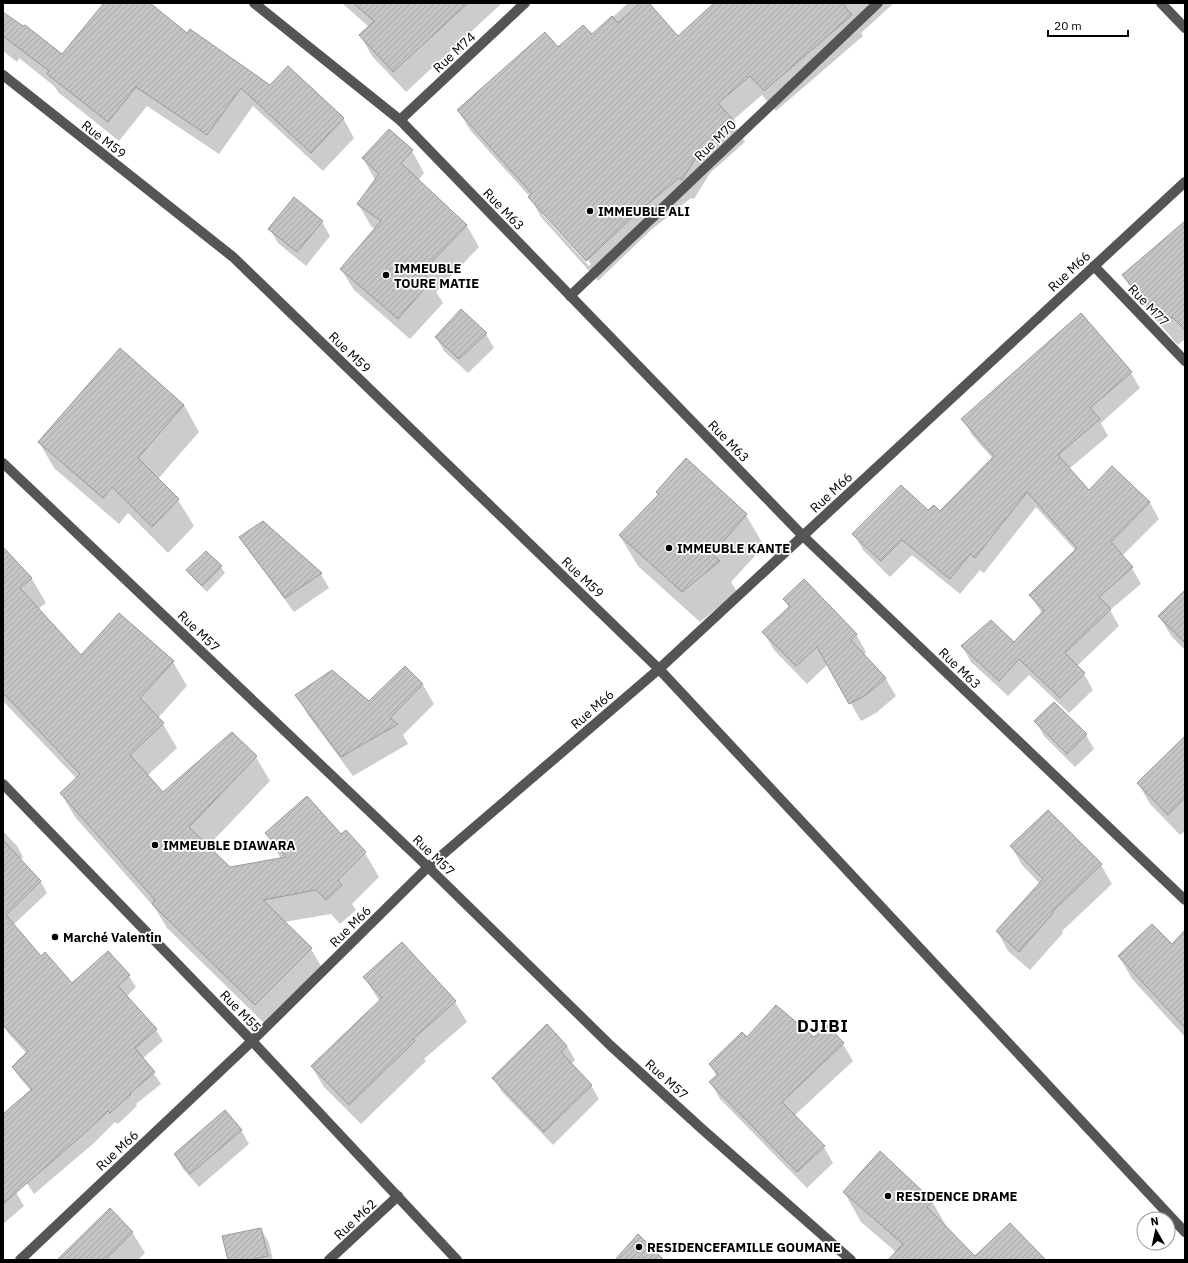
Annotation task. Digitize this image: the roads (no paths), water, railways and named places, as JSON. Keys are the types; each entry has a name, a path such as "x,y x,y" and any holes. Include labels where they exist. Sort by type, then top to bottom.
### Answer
{"street":[{"name":"Rue M63","path":"254,3 400,120 803,536 1185,900"},
{"name":"Rue M74","path":"400,120 525,3"},
{"name":"Rue M70","path":"570,296 878,3"},
{"path":"1161,3 1185,28"},
{"name":"Rue M59","path":"3,75 233,257 659,669 1185,1232"},
{"name":"Rue M66","path":"20,1260 252,1041 428,867 659,669 1185,182"},
{"name":"Rue M77","path":"1094,266 1185,361"},
{"name":"Rue M57","path":"3,463 428,867 611,1046 702,1129 851,1260"},
{"name":"Rue M55","path":"3,784 252,1041 457,1260"},
{"name":"Rue M62","path":"329,1260 398,1196"}],"place":[{"name":"IMMEUBLE ALI","path":"590,211"},
{"name":"IMMEUBLE TOURE MATIE","path":"386,275"},
{"name":"IMMEUBLE KANTE","path":"669,548"},
{"name":"IMMEUBLE DIAWARA","path":"155,845"},
{"name":"Marché Valentin","path":"55,937"},
{"name":"RESIDENCE DRAME","path":"888,1196"},
{"name":"RESIDENCEFAMILLE GOUMANE","path":"639,1247"}],"district":[{"name":"DJIBI","path":"823,1026"}]}
